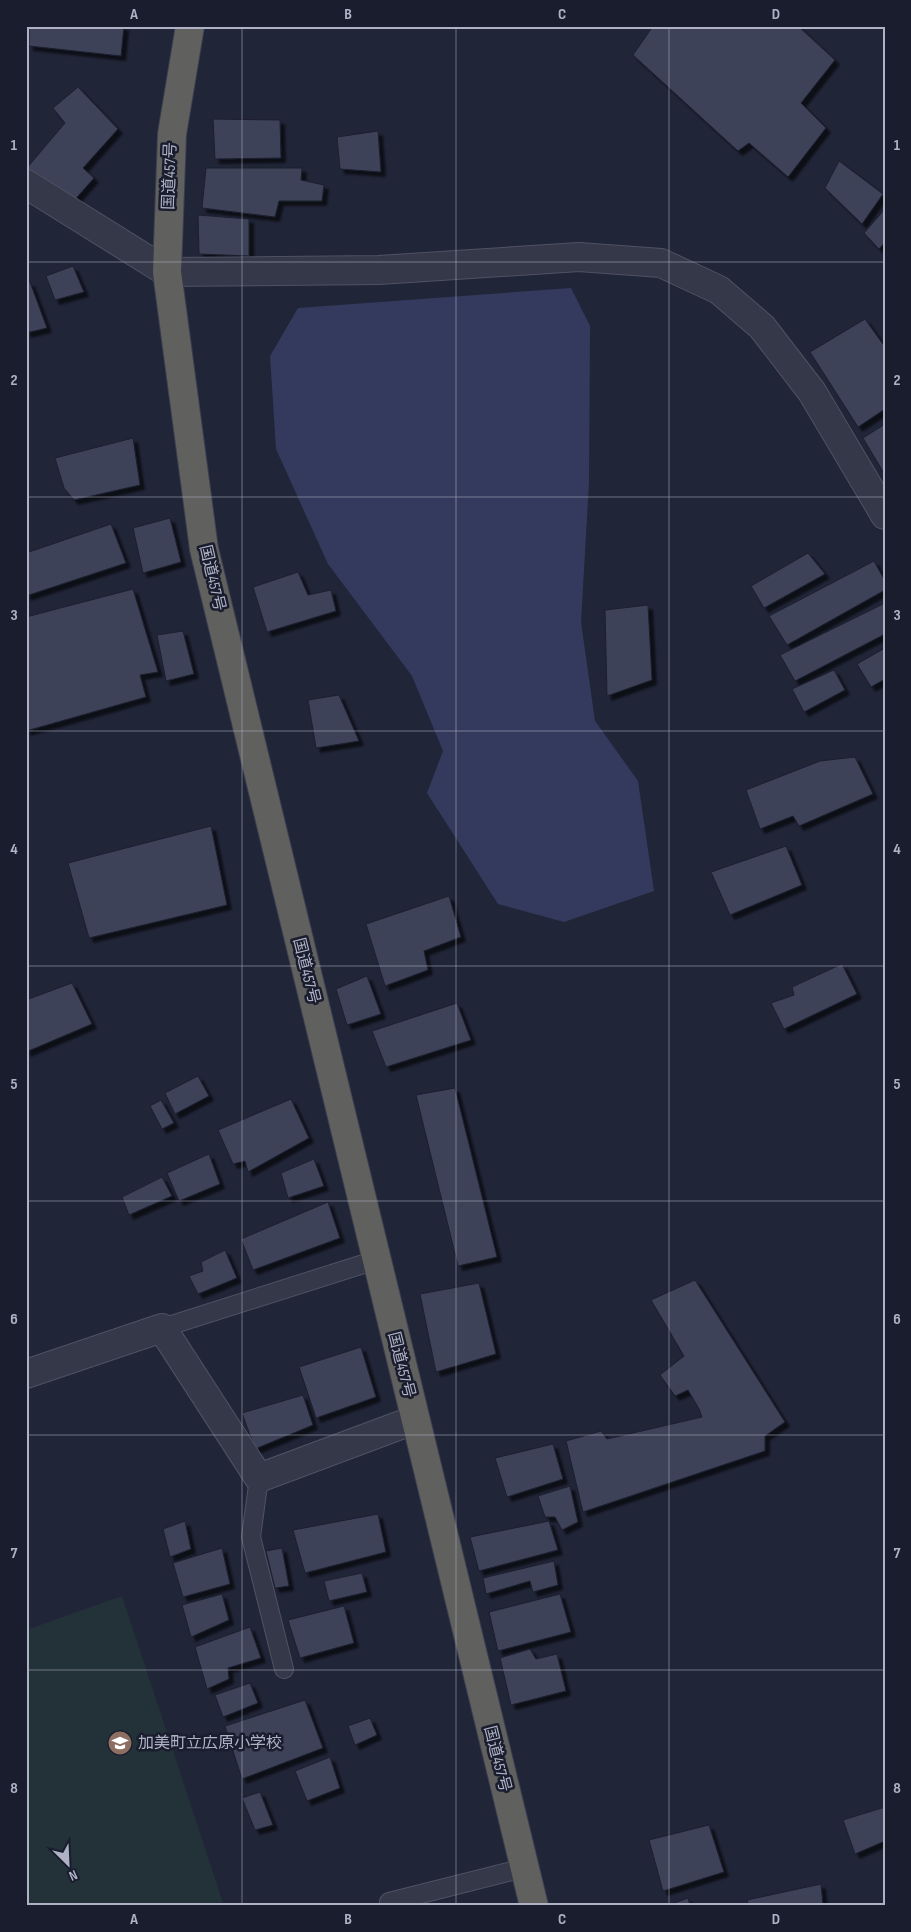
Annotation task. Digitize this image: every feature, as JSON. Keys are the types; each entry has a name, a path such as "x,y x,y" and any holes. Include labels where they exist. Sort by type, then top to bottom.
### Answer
{"highway":[{"name":"国道457号","path":"190,26 172,134 167,272 204,549 414,1420 534,1906"}],"street":[{"path":"26,184 167,272 378,270 579,257 661,263 719,290 762,327 812,392 885,515"},
{"path":"26,1374 162,1328 259,1478 414,1420"}],"lane":[{"path":"162,1328 376,1260"},
{"path":"259,1478 251,1537 284,1669"},
{"path":"389,1902 524,1868"}],"shaded area":[{"name":"加美町立広原小学校","path":"122,1596 224,1906 26,1906 26,1630"}],"water":[{"path":"571,288 590,326 589,483 581,622 595,721 638,781 654,891 564,922 498,904 427,793 443,751 412,676 328,564 276,449 270,356 298,308"}],"building":[{"path":"29,26 124,26 121,56 29,46"},
{"path":"653,26 798,26 835,60 801,103 826,128 788,177 749,143 738,151 633,55"},
{"path":"78,87 118,129 83,168 94,178 71,204 26,169 65,123 53,108"},
{"path":"213,119 280,120 281,158 215,159"},
{"path":"378,131 381,172 340,169 337,137"},
{"path":"839,161 883,194 862,224 825,188"},
{"path":"206,168 302,168 301,180 324,185 322,201 279,201 275,217 202,208"},
{"path":"885,209 885,242 879,249 864,233"},
{"path":"198,215 249,219 249,256 199,254"},
{"path":"73,266 84,292 55,300 46,276"},
{"path":"30,282 47,328 26,333 26,283"},
{"path":"865,319 885,347 885,409 858,427 810,352"},
{"path":"885,424 885,475 863,438"},
{"path":"133,438 140,485 74,500 64,488 55,458"},
{"path":"170,518 181,562 143,573 133,528"},
{"path":"111,524 126,563 26,596 26,553"},
{"path":"808,553 825,574 764,608 751,586"},
{"path":"874,561 885,581 885,590 787,645 769,616"},
{"path":"298,572 308,595 331,590 336,611 267,632 253,587"},
{"path":"133,589 158,672 140,675 146,697 26,731 26,617"},
{"path":"885,603 885,634 795,681 780,655"},
{"path":"648,605 652,680 607,696 605,610"},
{"path":"183,631 194,674 166,681 157,635"},
{"path":"885,648 885,679 871,687 857,664"},
{"path":"834,670 845,690 804,712 792,689"},
{"path":"339,695 359,741 316,748 308,700"},
{"path":"855,757 873,794 799,826 793,816 760,829 746,790 820,761"},
{"path":"211,826 227,905 89,938 68,863"},
{"path":"786,846 802,885 730,915 711,872"},
{"path":"449,896 461,937 424,951 428,970 385,986 366,924"},
{"path":"842,964 857,994 784,1029 771,1003 794,995 792,987"},
{"path":"367,976 381,1014 347,1025 336,989"},
{"path":"72,983 92,1024 26,1052 26,1000"},
{"path":"457,1003 471,1040 386,1067 372,1031"},
{"path":"198,1076 209,1096 175,1114 165,1093"},
{"path":"455,1088 497,1257 458,1266 416,1095"},
{"path":"291,1099 309,1138 248,1172 245,1161 233,1164 218,1130"},
{"path":"161,1100 174,1123 162,1129 150,1106"},
{"path":"209,1154 220,1184 179,1201 167,1173"},
{"path":"314,1159 324,1186 288,1198 281,1173"},
{"path":"162,1177 172,1196 129,1215 122,1197"},
{"path":"328,1202 340,1238 253,1270 241,1239"},
{"path":"225,1250 237,1278 198,1294 189,1276 203,1271 201,1262"},
{"path":"695,1280 785,1422 765,1436 765,1451 583,1512 566,1441 601,1431 607,1439 702,1417 688,1390 675,1396 660,1375 684,1356 651,1300"},
{"path":"479,1283 496,1354 436,1372 420,1294"},
{"path":"361,1347 376,1397 316,1418 299,1367"},
{"path":"303,1395 313,1425 255,1449 242,1413"},
{"path":"553,1444 563,1479 507,1497 495,1458"},
{"path":"570,1486 578,1522 562,1530 555,1517 545,1517 538,1496"},
{"path":"378,1514 386,1552 305,1573 293,1530"},
{"path":"185,1521 191,1549 170,1557 163,1529"},
{"path":"549,1521 558,1550 479,1571 470,1537"},
{"path":"222,1548 230,1584 183,1597 173,1563"},
{"path":"282,1548 289,1586 275,1588 266,1551"},
{"path":"554,1561 558,1585 533,1592 530,1581 486,1594 483,1578"},
{"path":"362,1573 367,1592 329,1601 324,1581"},
{"path":"222,1594 229,1620 191,1637 182,1605"},
{"path":"560,1594 571,1632 498,1651 489,1612"},
{"path":"344,1606 354,1643 300,1658 288,1620"},
{"path":"250,1627 261,1658 228,1668 229,1679 207,1689 195,1647"},
{"path":"530,1649 536,1659 557,1654 566,1691 511,1705 500,1658"},
{"path":"250,1683 258,1703 223,1717 215,1695"},
{"path":"305,1700 323,1748 242,1779 225,1726"},
{"path":"370,1718 377,1735 355,1745 348,1726"},
{"path":"330,1757 340,1788 307,1801 295,1771"},
{"path":"260,1792 273,1825 255,1830 242,1798"},
{"path":"885,1807 885,1841 855,1854 843,1820"},
{"path":"709,1825 724,1872 663,1891 649,1840"},
{"path":"821,1884 823,1906 749,1906 747,1900"},
{"path":"688,1898 690,1906 666,1906"}],"place":[{"name":"加美町立広原小学校","path":"120,1743"}]}
